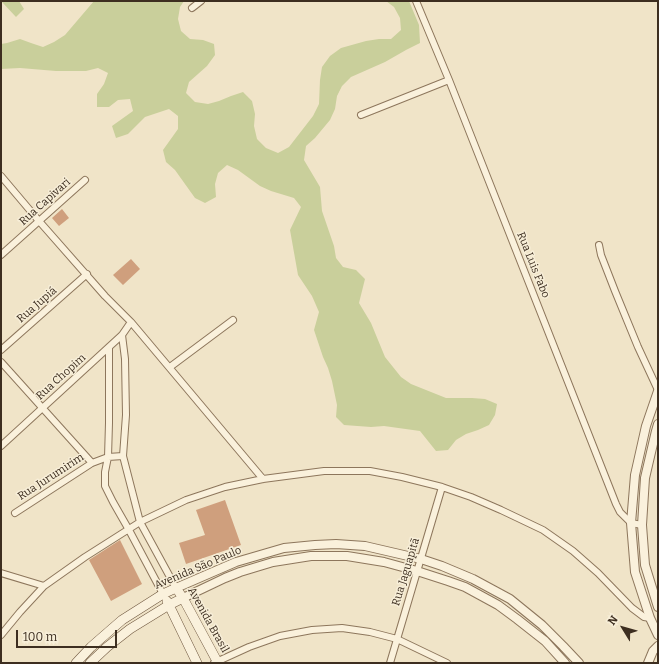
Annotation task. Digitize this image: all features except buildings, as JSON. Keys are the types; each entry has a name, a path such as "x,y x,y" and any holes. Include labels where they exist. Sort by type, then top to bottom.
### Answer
{"main road":[{"name":"Avenida São Paulo","path":"87,661 91,647 122,620 163,594 176,588"},
{"name":"Avenida Brasil","path":"176,588 183,598 217,662"},
{"path":"163,594 197,663"},
{"name":"Avenida São Paulo","path":"76,663 87,661 130,629 169,604 183,598"},
{"path":"122,620 130,629"}],"street":[{"path":"192,8 201,1"},
{"name":"Rua Luis Fabo","path":"416,1 449,80 616,504 620,512 631,523"},
{"path":"361,115 449,80"},
{"path":"1,176 105,296 131,322 170,367 263,479"},
{"name":"Rua Capivari","path":"1,255 85,180"},
{"path":"599,245 601,255 615,291 638,347 658,390 646,426 635,475 631,523 636,572 650,618 658,636"},
{"name":"Rua Jupiá","path":"1,350 87,274"},
{"path":"170,367 233,320"},
{"name":"Rua Chopim","path":"1,446 122,335 131,322"},
{"name":"Avenida Brasil","path":"122,335 125,359 126,408 123,456 140,522 176,588"},
{"path":"109,347 108,457 105,472 105,486 163,594"},
{"path":"1,362 92,463"},
{"path":"658,424 644,478 642,524 645,565 658,607"},
{"name":"Rua Jurumirim","path":"15,513 92,463 108,457 123,456"},
{"path":"1,635 44,586 85,557 140,522 186,500 225,487 263,479 324,471 370,472 402,477 442,487 471,497 542,530 572,551 598,573 632,608 644,617 650,618"},
{"name":"Rua Jaguapitã","path":"390,663 442,487"},
{"path":"631,523 642,524"},
{"name":"Avenida São Paulo","path":"176,588 236,562 284,548 315,545 365,546 421,559 473,579 510,599 542,625 579,663"},
{"name":"Avenida São Paulo","path":"183,598 240,572 273,562 311,556 347,556 384,562 465,587 498,605 545,641 565,663"},
{"path":"236,562 240,572"},
{"path":"1,573 44,586"},
{"path":"217,662 249,646 280,636 312,630 342,628 370,632 397,639 447,663"},
{"path":"648,663 653,651 658,646"}],"green space":[{"path":"1,1 19,1 24,9 16,17"},
{"path":"94,1 184,1 180,7 178,19 181,31 190,39 203,40 214,44 215,55 207,66 189,82 186,93 195,102 208,104 243,92 252,101 255,114 254,126 257,139 266,148 278,153 289,147 313,116 319,104 322,67 330,56 341,48 366,41 391,39 401,30 400,18 394,7 386,1 409,1 419,25 420,43 385,62 351,77 342,86 337,96 335,109 330,120 306,146 304,160 320,187 322,211 334,246 336,258 343,267 356,270 365,279 359,303 371,323 385,357 401,377 411,384 446,398 485,399 497,404 495,415 489,425 466,434 456,440 448,450 436,451 420,431 384,426 371,427 344,425 336,417 337,405 332,381 314,330 319,312 312,296 298,275 290,230 301,207 294,198 260,186 238,170 227,165 218,173 215,184 216,197 205,203 195,198 175,170 166,162 163,150 178,129 178,116 169,109 145,117 128,134 116,138 112,126 133,111 130,99 118,100 109,107 97,107 97,94 104,84 108,73 98,68 86,71 56,71 20,68 1,69 1,44 20,39 43,47 54,42 65,35"}]}
